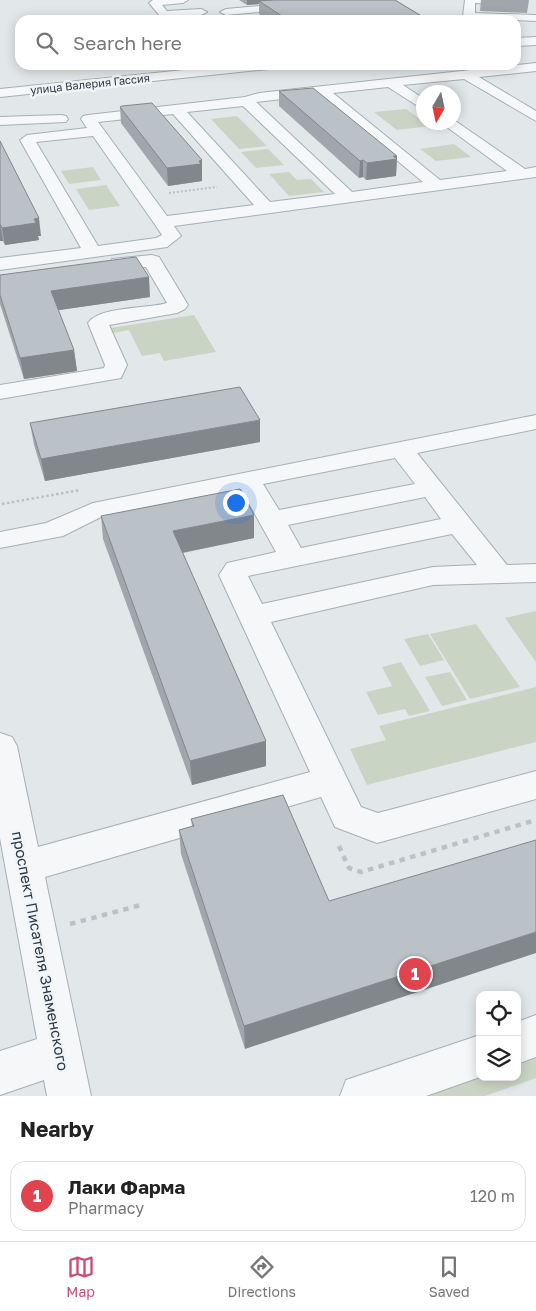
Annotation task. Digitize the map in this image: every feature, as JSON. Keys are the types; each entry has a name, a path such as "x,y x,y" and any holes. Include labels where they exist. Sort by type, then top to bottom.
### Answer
{"street":[{"path":"229,15 222,10 360,0"},
{"path":"469,15 470,0 509,2 509,0"},
{"path":"521,18 536,18"},
{"path":"521,42 536,41"},
{"path":"521,69 534,68"},
{"name":"улица Валерия Гассия","path":"0,93 221,70"},
{"path":"93,252 27,140 177,109 246,101 259,97 515,70"},
{"path":"468,75 536,117"},
{"path":"391,83 416,100"},
{"path":"322,90 437,186"},
{"path":"246,101 348,197"},
{"path":"177,109 266,208"},
{"path":"0,121 93,125"},
{"path":"0,264 161,243 172,236 93,125"},
{"path":"460,130 529,173"},
{"path":"162,222 529,173"},
{"path":"0,275 1,277 10,278 146,260 154,263 178,306 170,309 105,319 98,323 116,365 113,372 0,392"},
{"path":"0,380 23,376"},
{"path":"0,540 53,530 93,511 536,422"},
{"path":"400,449 498,574"},
{"path":"248,480 293,558"},
{"path":"272,520 432,488"},
{"path":"458,524 237,569 233,574 348,817 378,828 536,785"},
{"path":"253,616 433,576 536,573"},
{"name":"проспект Писателя Знаменского","path":"0,746 69,1096"},
{"path":"24,867 331,780"},
{"path":"521,1042 536,1036"},
{"path":"0,1073 60,1053"},
{"path":"362,1096 476,1057"}],"path":[{"path":"161,195 218,187"},
{"path":"36,933 141,905"}],"green space":[{"path":"406,109 416,116 416,128 397,130 374,112"},
{"path":"237,116 267,146 239,149 211,119"},
{"path":"454,144 471,157 436,161 420,149"},
{"path":"268,149 284,165 256,168 241,152"},
{"path":"93,167 101,180 69,184 61,171"},
{"path":"289,172 297,180 311,179 324,192 289,196 269,174"},
{"path":"106,185 120,206 89,210 76,189"},
{"path":"194,315 216,352 164,361 160,353 142,356 129,330 113,333 111,328"},
{"path":"536,611 536,662 505,618"},
{"path":"476,624 520,687 470,699 430,634"},
{"path":"428,634 444,660 420,666 404,639"},
{"path":"401,662 430,711 409,716 405,709 378,715 366,692 392,686 382,667"},
{"path":"450,672 467,700 442,706 425,677"},
{"path":"536,687 536,742 367,785 350,749 386,740 379,726"},
{"path":"536,1055 536,1078 485,1096 422,1096 476,1076 476,1081 521,1081 521,1061"}],"building":[{"path":"395,0 420,15 280,15 259,1"},
{"path":"313,88 397,156 393,156 397,159 367,163 363,160 360,161 279,91"},
{"path":"152,103 202,160 199,161 201,164 167,168 120,107"},
{"path":"0,141 39,218 34,219 36,223 2,228 0,224"},
{"path":"136,257 149,277 51,291 74,350 20,358 0,295 0,275"},
{"path":"240,387 260,420 41,459 30,423"},
{"path":"240,489 254,515 173,531 266,741 190,761 101,516"},
{"path":"283,795 329,901 536,840 536,932 244,1026 179,830 194,826 191,819"}],"place":[{"name":"Лаки Фарма","path":"415,974"}]}
